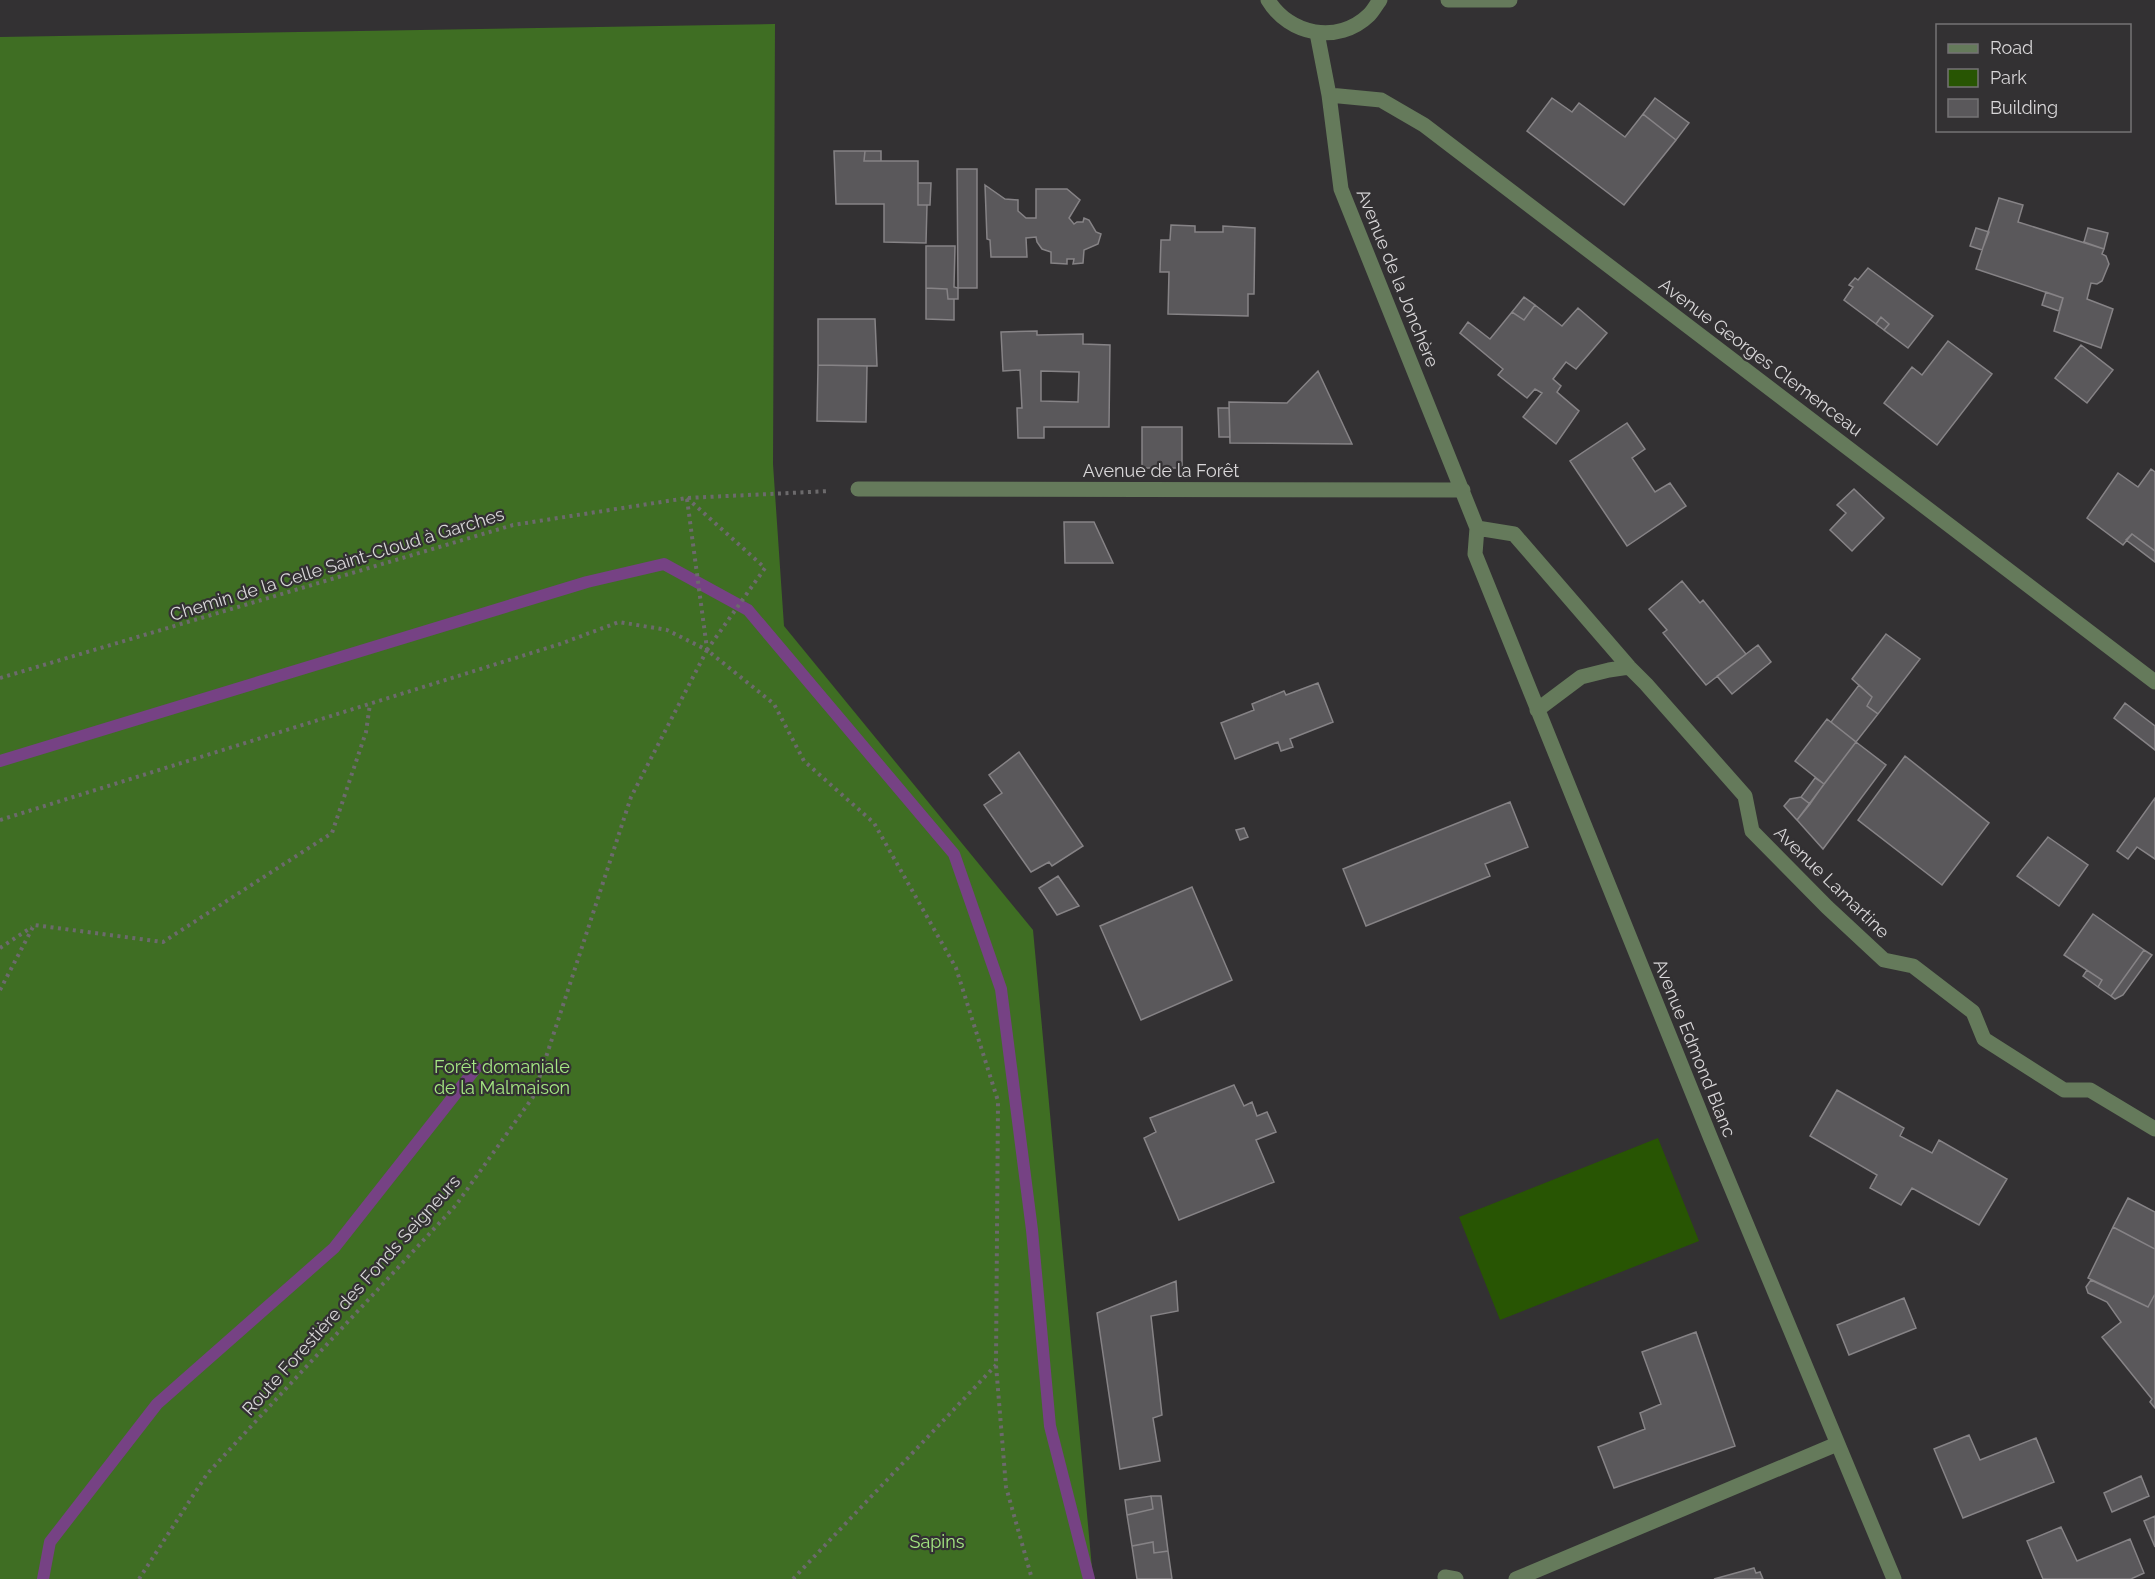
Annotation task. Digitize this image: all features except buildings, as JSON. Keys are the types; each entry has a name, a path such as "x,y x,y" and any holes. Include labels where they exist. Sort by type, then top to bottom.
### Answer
{"street":[{"path":"1268,0 1275,11 1294,26 1317,33 1345,31 1369,16 1380,0"},
{"path":"1448,0 1510,0"},
{"name":"Avenue de la Jonchère","path":"1317,33 1329,95 1341,189 1477,528"},
{"name":"Avenue Georges Clemenceau","path":"1329,95 1381,100 1424,125 2155,682"},
{"name":"Avenue de la Forêt","path":"858,489 1463,490"},
{"path":"1477,528 1514,534 1629,667"},
{"name":"Avenue Edmond Blanc","path":"1477,528 1474,554 1894,1579"},
{"path":"1538,710 1581,676 1629,667"},
{"name":"Avenue Lamartine","path":"1629,667 1647,684 1745,796 1752,831 1827,907 1884,960 1913,966 1973,1012 1984,1039 2064,1090 2090,1090 2155,1129"},
{"path":"1516,1579 1837,1444"}],"path":[{"name":"Chemin de la Celle Saint-Cloud à Garches","path":"0,678 513,525 687,498 858,489"},
{"name":"Route Forestière des Fonds Seigneurs","path":"139,1579 207,1474 456,1205 533,1097 631,797 707,650 765,568 687,498"},
{"path":"687,498 707,650"},
{"path":"0,820 560,644 619,622 667,630 707,650 774,704 804,761 874,823 956,968 998,1101 996,1365 1006,1487 1032,1579"},
{"path":"0,948 34,925 163,942 332,833 366,732 370,704"},
{"path":"0,990 34,925"},
{"path":"793,1579 996,1365"}],"green space":[{"name":"Forêt domaniale de la Malmaison","path":"775,24 773,464 784,626 1033,930 1093,1579 0,1579 0,37"},
{"path":"1658,1138 1699,1241 1500,1320 1459,1217"}],"waterway":[{"path":"0,761 587,582 664,564 748,610 954,854 1001,989 1032,1230 1050,1426 1089,1579"},
{"path":"43,1579 50,1542 157,1404 334,1248 476,1068"}],"park label":[{"name":"Sapins","path":"937,1541"}]}
